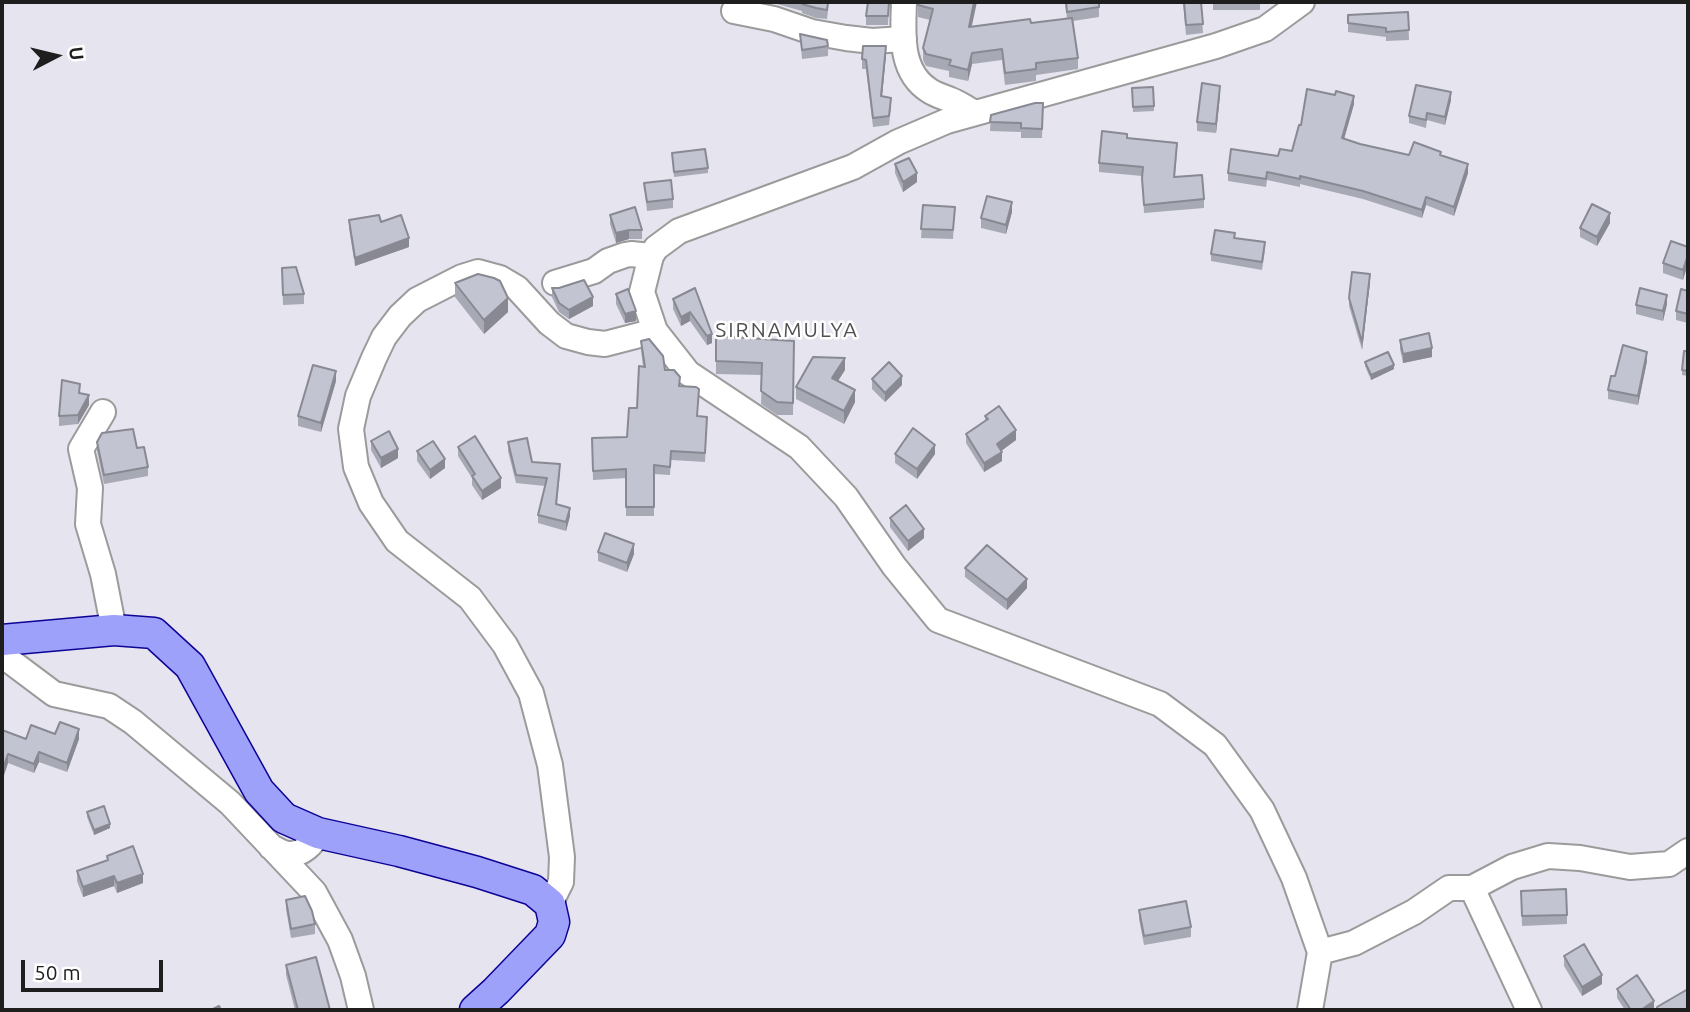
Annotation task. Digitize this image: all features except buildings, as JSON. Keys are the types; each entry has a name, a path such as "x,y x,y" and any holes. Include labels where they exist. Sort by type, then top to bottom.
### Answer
{"main road":[{"path":"2,640 114,630 154,633 190,666 259,791 284,818 318,833 399,851 533,890 550,904 554,922 550,935 496,992 475,1010"}],"street":[{"path":"904,2 906,60 916,78 930,91 975,113"},
{"path":"1302,2 1265,29 1216,46 947,121 898,142 853,167 679,231 656,248 650,256 642,292 655,331 688,373 799,447 846,497 894,566 938,620 1160,704 1215,745 1262,810 1294,878 1320,952 1310,1010"},
{"path":"734,11 845,38 872,41 904,39"},
{"path":"555,283 594,271 608,261 625,255 650,256"},
{"path":"550,904 561,882 562,857 550,765 531,693 505,645 470,598 397,541 371,503 356,467 351,429 358,396 384,337 417,300 462,277 478,272 500,278 517,288 549,323 566,336 605,344 655,331"},
{"path":"103,412 81,449 90,488 88,524 103,574 114,630"},
{"path":"2,654 54,694 109,706 133,722 230,803 314,892 340,940 353,976 361,1010"},
{"path":"271,847 288,855 301,852 313,843 318,833"},
{"path":"1320,952 1354,943 1414,912 1449,888 1472,888 1512,867 1548,856 1580,858 1630,867 1669,864 1688,851"},
{"path":"1472,888 1529,1010"}],"district":[{"name":"SIRNAMULYA","path":"787,330"}]}
